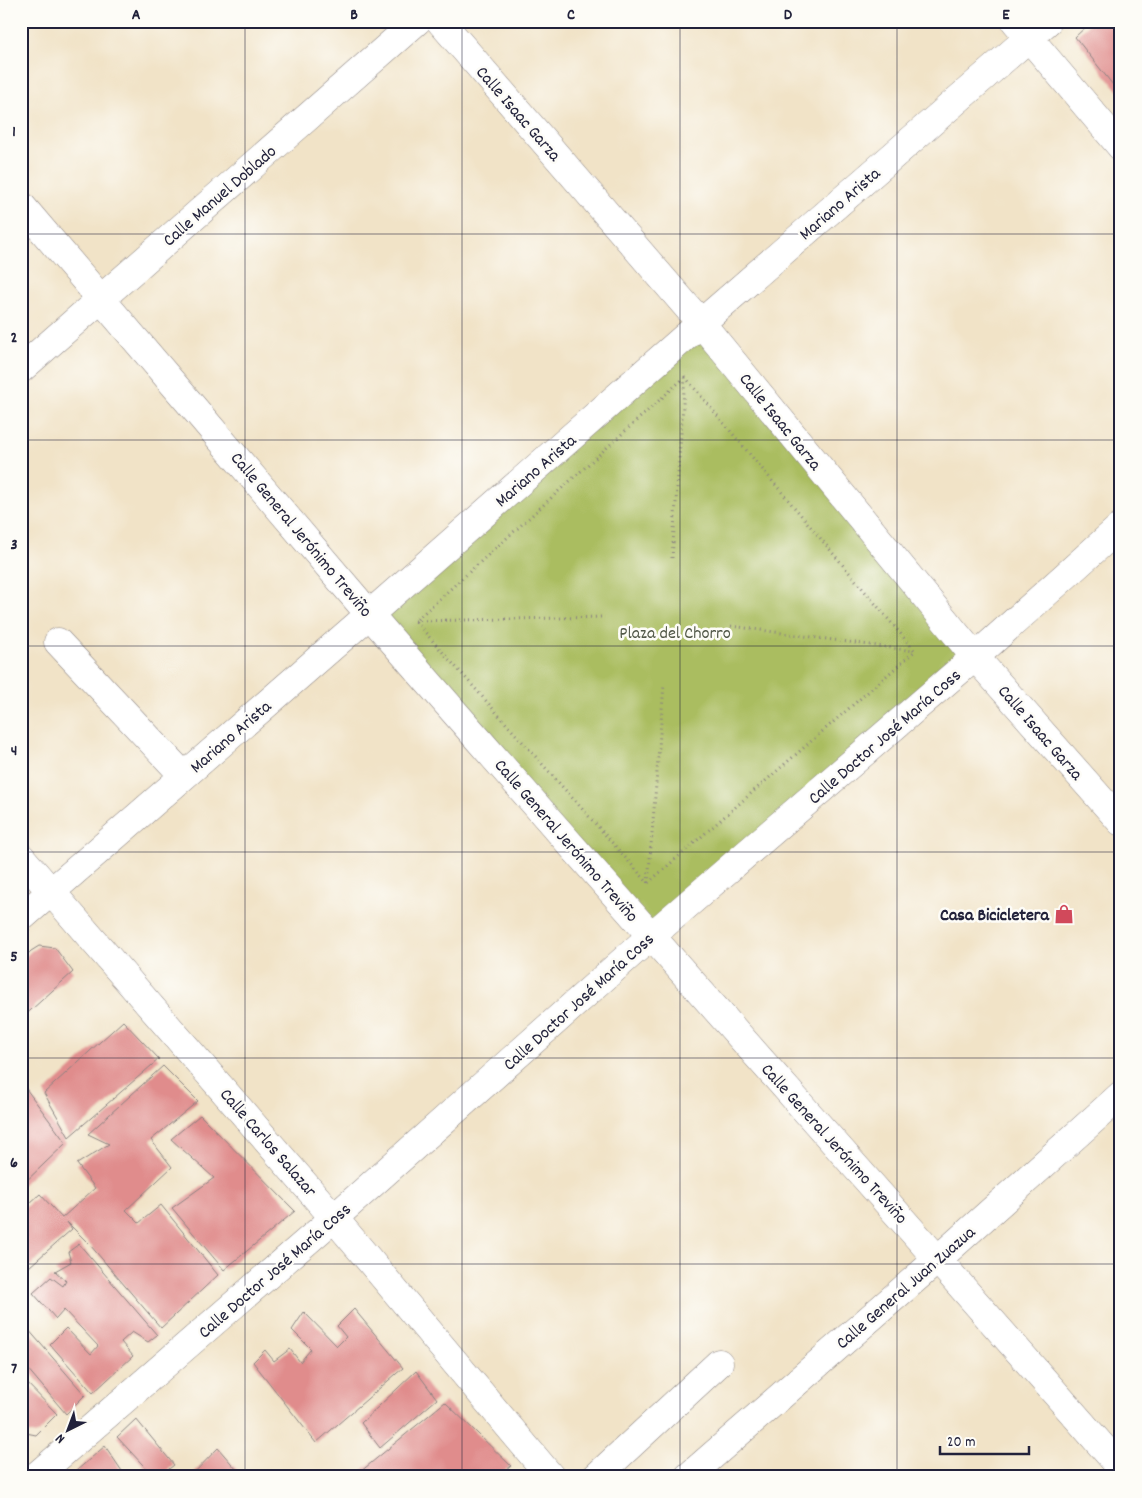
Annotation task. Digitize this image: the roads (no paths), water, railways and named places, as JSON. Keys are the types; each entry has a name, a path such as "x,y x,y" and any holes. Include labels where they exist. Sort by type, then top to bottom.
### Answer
{"street":[{"name":"Calle Manuel Doblado","path":"21,369 417,21"},
{"name":"Calle Isaac Garza","path":"440,21 701,323 975,657 1121,822"},
{"name":"Mariano Arista","path":"21,918 701,323 1031,27"},
{"path":"1031,27 1121,147"},
{"name":"Calle General Jerónimo Treviño","path":"21,205 370,614 651,936 1121,1468"},
{"name":"Calle Doctor José María Coss","path":"35,1477 334,1218 651,936 975,657 1121,526"},
{"path":"58,642 184,776"},
{"name":"Calle Carlos Salazar","path":"21,857 334,1218 550,1477"},
{"name":"Calle General Juan Zuazua","path":"688,1477 938,1259 1121,1095"},
{"path":"596,1477 719,1363"},
{"path":"21,1470 27,1477"}],"place":[{"name":"Casa Bicicletera","path":"1064,914"}],"park label":[{"name":"Plaza del Chorro","path":"675,632"}]}
